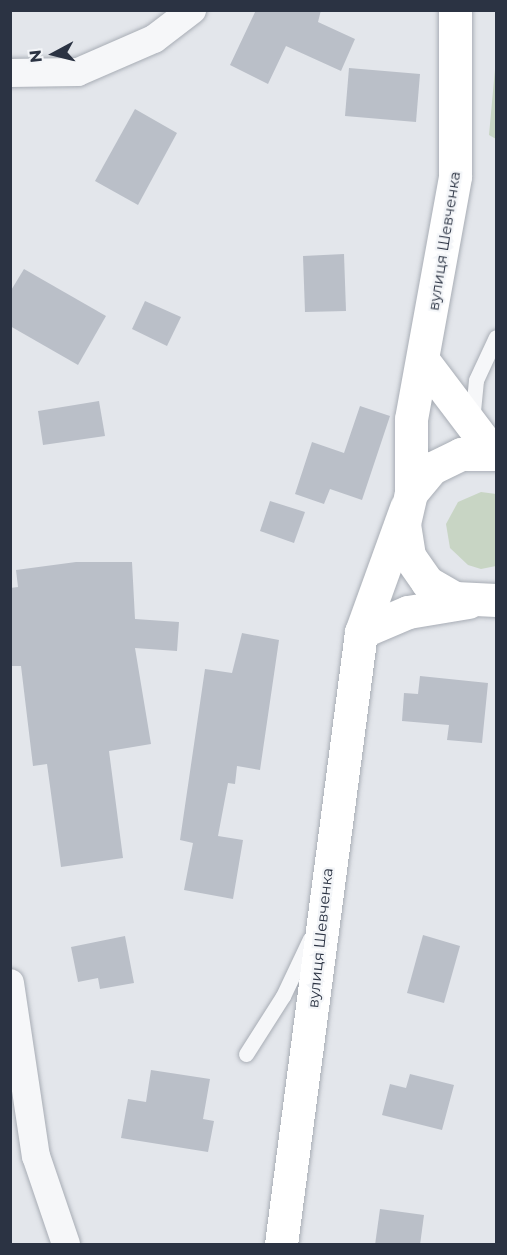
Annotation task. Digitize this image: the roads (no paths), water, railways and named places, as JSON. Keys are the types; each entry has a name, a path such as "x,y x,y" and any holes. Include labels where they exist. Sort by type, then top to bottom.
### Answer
{"main road":[{"name":"вулиця Шевченка","path":"281,1245 361,632 409,500 411,419 425,363 455,176 455,10"},
{"path":"425,363 495,454"},
{"path":"483,601 440,592 417,570 404,540 409,500 446,459 495,454"},
{"path":"361,632 408,612 483,601"}],"street":[{"path":"10,73 78,72 154,39 192,10"},
{"path":"10,983 36,1156 66,1245"}],"lane":[{"path":"472,424 476,380 496,337"},
{"path":"246,1054 283,996 323,912"}]}
